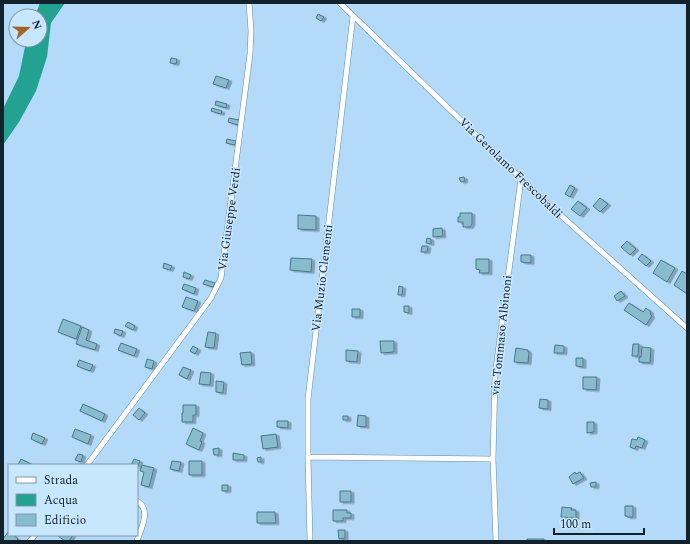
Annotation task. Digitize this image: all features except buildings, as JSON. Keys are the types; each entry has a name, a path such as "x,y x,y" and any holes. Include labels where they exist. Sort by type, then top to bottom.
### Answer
{"street":[{"name":"Via Giuseppe Verdi","path":"88,464 211,298 221,278 250,54 251,31 249,3"},
{"name":"Via Gerolamo Frescobaldi","path":"340,3 521,179 687,328"},
{"name":"Via Muzio Clementi","path":"310,541 308,457 309,390 353,16"},
{"name":"via Tommaso Albinoni","path":"496,541 493,459 496,369 521,179"},
{"path":"308,457 493,459"},
{"path":"137,541 145,509 138,502"}],"water":[{"path":"40,3 65,3 51,23 47,57 36,91 19,122 3,145 3,109 19,76 25,48 48,48 48,8 38,8"}]}
